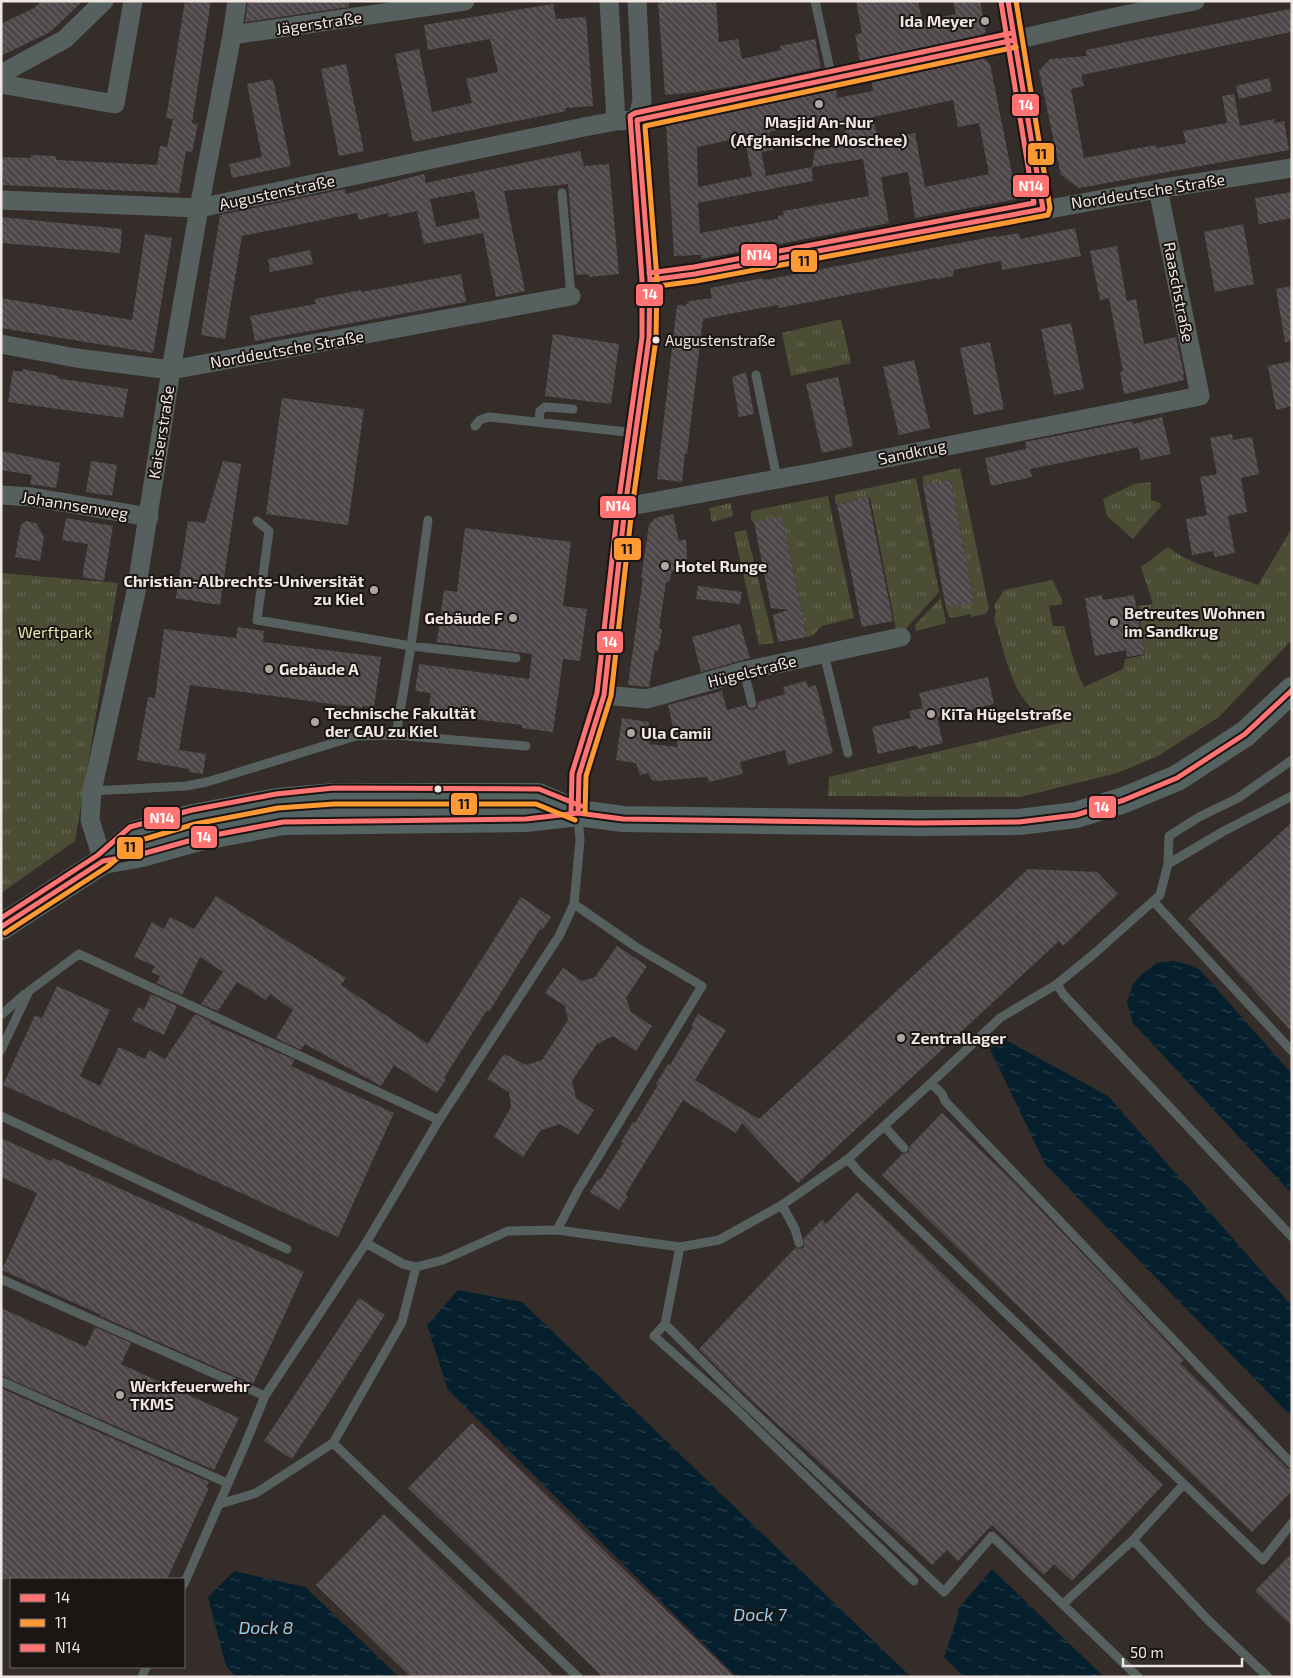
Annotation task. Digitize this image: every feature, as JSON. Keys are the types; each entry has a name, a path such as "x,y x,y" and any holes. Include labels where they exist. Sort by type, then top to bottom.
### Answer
{"main road":[{"path":"1,927 103,861 142,854 199,838 283,822 526,820 578,813 623,819 918,823 1019,822 1076,814 1124,800 1177,778 1245,734 1292,690"}],"street":[{"path":"1,74 66,39 104,1"},
{"path":"1,84 114,104 133,1"},
{"name":"Kaiserstraße","path":"103,861 90,820 92,790 136,592 171,370 237,1"},
{"name":"Jägerstraße","path":"232,35 465,1"},
{"path":"609,1 616,121"},
{"path":"578,813 579,775 604,695 625,507 649,338 650,280 638,120 642,101 637,1"},
{"path":"1008,1 1043,209"},
{"name":"Augustenstraße","path":"1,200 199,208 616,121 638,120 1195,1"},
{"name":"Norddeutsche Straße","path":"650,280 695,274 1158,188 1292,168"},
{"name":"Raaschstraße","path":"1158,188 1200,396"},
{"name":"Norddeutsche Straße","path":"1,344 76,358 171,370 571,296"},
{"name":"Sandkrug","path":"625,507 1200,396"},
{"name":"Johannsenweg","path":"1,495 32,497 149,516"},
{"name":"Hügelstraße","path":"604,695 647,699 744,672 901,637"}],"lane":[{"path":"815,1 832,79"},
{"path":"562,193 571,296"},
{"path":"756,375 777,479"},
{"path":"539,422 540,411 545,407 573,409"},
{"path":"475,426 480,420 490,417 636,433"},
{"path":"257,520 269,531 257,620 411,646 516,658"},
{"path":"396,735 411,646 428,520"},
{"path":"824,654 848,753"},
{"path":"744,672 752,704"},
{"path":"92,790 186,786 207,782 356,736 396,735 526,746"},
{"path":"366,1243 403,1264 416,1267 443,1260 508,1231 557,1230 680,1247 719,1240 782,1205 848,1159 932,1084 1000,1018 1057,984 1160,895 1168,864 1169,836 1199,817 1238,798 1292,760"},
{"path":"1168,864 1224,831 1292,796"},
{"path":"185,1582 265,1396 366,1243 439,1120 559,936 574,904 580,840 578,813"},
{"path":"1153,901 1292,1051"},
{"path":"557,1230 578,1190 702,986 636,946 574,904"},
{"path":"1,1015 80,954 439,1120"},
{"path":"1057,984 1062,994 1292,1237"},
{"path":"1,1050 30,991"},
{"path":"932,1084 942,1094 945,1101 1292,1464"},
{"path":"1,1116 287,1249"},
{"path":"884,1126 904,1148"},
{"path":"848,1159 858,1171 1263,1560 1292,1523"},
{"path":"782,1205 795,1229 799,1244"},
{"path":"680,1247 666,1324 654,1336 735,1401 944,1592 992,1536 1138,1677"},
{"path":"220,1504 256,1493 333,1443 402,1322 416,1267"},
{"path":"1,1279 265,1396"},
{"path":"666,1324 735,1401 914,1581"},
{"path":"1,1381 227,1483"},
{"path":"333,1443 578,1677"},
{"path":"1063,1604 1133,1540 1184,1484"},
{"path":"1133,1540 1208,1620 1268,1677"}],"green space":[{"path":"841,319 851,363 791,376 782,333"},
{"path":"960,468 989,608 986,614 971,617 970,614 954,618 949,617 946,608 974,602 951,480 923,485 923,476"},
{"path":"916,478 939,592 902,633 897,634 870,497 835,504 835,495"},
{"path":"1151,482 1151,500 1160,503 1161,506 1133,539 1107,516 1103,499 1134,484"},
{"path":"828,496 854,618 822,626 813,635 807,637 782,517 754,522 751,521 751,511"},
{"path":"731,503 733,516 712,522 709,508"},
{"path":"1292,528 1292,640 1219,717 1158,756 1117,773 1020,797 828,796 829,777 1064,722 1032,708 1024,700 1013,679 994,619 996,611 994,606 1004,590 1052,580 1062,599 1062,604 1049,606 1053,626 1064,626 1077,671 1084,687 1123,669 1125,659 1145,655 1138,606 1153,604 1141,567 1168,547 1200,565 1258,585"},
{"path":"746,530 774,643 759,645 734,532"},
{"name":"Werftpark","path":"1,573 118,583 75,841 1,893"},
{"path":"941,598 946,623 916,631 915,625"}],"water":[{"path":"1173,961 1187,964 1200,970 1292,1074 1292,1194 1133,1023 1127,1002 1133,984 1142,974 1157,963"},
{"path":"1002,1038 1108,1096 1292,1306 1292,1417 1045,1164 990,1049"},
{"name":"Dock 7","path":"458,1290 522,1302 911,1677 737,1677 448,1390 427,1325"},
{"path":"992,1569 1104,1677 964,1677 944,1657 959,1612 957,1610"},
{"name":"Dock 8","path":"234,1571 305,1587 399,1677 236,1677 226,1666 208,1597"}],"building":[{"path":"41,1 83,1 50,32 1,56 1,24 34,8"},
{"path":"185,1 211,1 192,123 198,124 192,152 186,151 179,193 3,185 1,157 31,158 31,155 56,156 56,160 157,165 160,146 167,147 173,119 166,118"},
{"path":"248,1 348,1 349,7 245,22"},
{"path":"658,1 716,1 719,42 738,39 742,59 781,50 780,46 815,39 821,68 747,84 665,95"},
{"path":"856,1 918,1 922,21 956,14 953,1 980,1 986,31 983,35 860,61 855,35 862,33"},
{"path":"553,4 556,19 586,17 593,106 565,108 566,111 413,142 395,54 419,49 432,112 472,103 466,79 498,72 490,39 428,50 424,25"},
{"path":"1290,9 1292,32 1081,75 1084,86 1071,89 1084,158 1156,145 1157,148 1186,143 1183,131 1227,123 1222,96 1234,94 1240,126 1274,119 1275,123 1284,121 1289,150 1079,188 1061,175 1039,71 1050,59 1087,56 1086,50"},
{"path":"983,58 990,64 1017,199 915,218 908,172 881,177 889,223 701,259 701,255 674,256 666,125 836,90 837,98 873,91 872,82","holes":["953,100 958,127 979,123 989,174 925,187 915,133 878,140 873,117","843,121 848,145 815,150 812,167 766,176 761,152 773,150 769,132 812,123 812,126","744,137 752,176 698,187 697,147","863,159 869,196 783,211 784,215 778,216 778,219 700,233 698,203 813,181 812,167"]},
{"path":"346,64 364,151 339,156 321,69"},
{"path":"1269,78 1272,91 1239,99 1236,86"},
{"path":"273,79 291,166 232,178 229,164 262,157 247,84"},
{"path":"580,151 584,166 609,164 619,274 589,277 589,274 576,275 568,184 504,191 525,291 496,297 483,233 424,244 417,211 389,217 388,213 359,220 357,213 242,236 225,339 201,335 220,215 345,189 346,194 424,174 426,183","holes":["474,191 480,218 436,227 430,199"]},
{"path":"1292,192 1292,218 1259,224 1255,198"},
{"path":"1,217 122,229 120,253 1,243"},
{"path":"1243,224 1254,284 1215,292 1204,232"},
{"path":"1075,228 1081,256 1002,270 1001,261 953,270 954,276 779,308 778,305 703,319 682,482 657,479 677,305 685,306 689,301 712,298 710,288 763,278 764,280 996,236 1019,233 1020,239"},
{"path":"145,234 172,238 153,353 1,328 1,298 132,320"},
{"path":"1117,246 1127,301 1136,299 1144,344 1176,337 1184,380 1124,394 1120,372 1123,371 1109,298 1100,300 1090,251"},
{"path":"310,250 313,264 270,272 268,259"},
{"path":"461,274 466,302 255,341 250,316 316,304 315,299"},
{"path":"1292,286 1292,341 1285,342 1276,289"},
{"path":"1071,323 1084,389 1054,395 1041,329"},
{"path":"553,334 619,344 611,404 545,396"},
{"path":"990,342 1004,409 974,415 960,348"},
{"path":"914,360 930,428 899,435 883,367"},
{"path":"1292,361 1292,406 1276,410 1268,366"},
{"path":"23,369 58,376 58,378 62,379 128,389 123,418 8,402 13,370 22,372"},
{"path":"746,372 754,414 739,417 732,377"},
{"path":"838,377 853,446 822,453 806,384"},
{"path":"282,398 364,409 348,525 266,514"},
{"path":"1162,417 1171,454 1141,460 1138,447 1030,469 1032,477 991,486 985,458 1026,449 1025,442 1132,421 1133,424"},
{"path":"1232,434 1233,440 1252,437 1259,474 1241,478 1247,512 1228,516 1235,553 1215,557 1213,551 1192,555 1186,519 1207,515 1200,477 1217,474 1210,438"},
{"path":"1,451 60,463 56,488 30,484 32,475 1,470"},
{"path":"91,461 117,465 112,496 86,492"},
{"path":"223,461 241,464 220,605 176,598 188,521 205,523"},
{"path":"951,480 974,603 946,608 923,485"},
{"path":"868,497 893,621 862,627 837,504"},
{"path":"673,514 679,541 686,539 687,556 684,573 672,571 669,582 666,582 659,629 662,629 660,642 658,651 655,650 649,687 628,685 649,525 655,518"},
{"path":"782,516 807,637 778,642 773,615 788,610 771,608 754,522"},
{"path":"66,518 113,526 104,581 82,577 88,544 62,540"},
{"path":"26,521 36,523 44,536 40,561 15,557 21,525"},
{"path":"465,528 571,542 563,606 587,609 580,661 563,659 553,732 522,728 522,725 428,713 431,693 415,691 419,664 529,679 532,654 437,642 444,590 457,592"},
{"path":"698,586 742,592 740,604 696,599"},
{"name":"Betreutes Wohnen im Sandkrug","path":"1102,595 1103,600 1134,595 1145,654 1127,657 1126,650 1095,656 1085,598"},
{"path":"740,624 750,658 701,672 692,637"},
{"name":"Gebäude A","path":"238,627 264,631 263,642 381,657 374,707 362,706 362,708 190,685 179,750 206,754 203,774 189,772 189,769 137,760 148,697 155,698 164,629 236,638"},
{"name":"KiTa Hügelstraße","path":"988,677 994,704 937,718 943,743 918,749 917,745 878,754 872,727 911,718 909,711 923,708 919,693"},
{"path":"806,681 808,687 816,685 833,753 788,765 785,750 740,762 743,774 709,782 707,777 656,781 652,780 648,773 640,775 636,763 616,760 622,718 649,722 647,736 650,737 649,744 678,747 668,705 722,691 727,710 746,705 748,709 753,710 757,708 758,702 785,694 783,687"},
{"path":"1292,822 1292,1032 1188,918"},
{"name":"Zentrallager","path":"1028,869 1097,872 1118,894 1063,946 1059,941 798,1183 742,1123 736,1133 683,1100 625,1195 628,1196 619,1210 590,1192 598,1179 600,1180 623,1143 621,1142 633,1122 635,1123 658,1085 656,1084 668,1064 670,1065 693,1027 691,1026 698,1014 726,1030 695,1080 759,1119"},
{"path":"216,896 346,978 341,985 428,1044 521,897 551,917 542,930 540,929 489,1012 487,1010 444,1078 446,1079 437,1093 394,1065 381,1086 305,1044 301,1050 276,1038 293,1010 270,994 266,1000 237,982 218,1011 201,1004 223,972 200,957 182,995 157,983 160,976 151,972 155,966 134,957 152,922 164,929 170,917 194,929"},
{"path":"617,946 647,966 626,998 631,1012 652,1026 636,1051 613,1036 597,1044 572,1081 576,1098 594,1110 578,1135 560,1124 541,1130 523,1157 494,1137 511,1107 509,1092 487,1079 504,1054 526,1065 542,1060 568,1020 565,1006 545,993 563,968 582,981 595,977"},
{"path":"57,986 110,1010 80,1076 100,1086 119,1047 145,1059 149,1050 165,1059 195,1014 210,1023 295,1060 291,1066 394,1113 338,1237 3,1085 35,1015 42,1018"},
{"path":"151,994 177,1006 164,1035 132,1020 138,1007 144,1010"},
{"path":"942,1113 1012,1180 1184,1360 1180,1363 1287,1468 1292,1470 1292,1491 1252,1532 882,1175 902,1154 909,1152 910,1146"},
{"path":"1,1138 51,1161 53,1158 304,1272 253,1384 2,1270 37,1193 1,1177"},
{"path":"857,1192 1163,1485 1072,1581 1054,1564 1044,1575 992,1525 958,1561 947,1550 932,1565 737,1387 699,1349 795,1248 800,1249 804,1247 804,1238 822,1220 826,1224"},
{"path":"359,1298 385,1315 292,1459 264,1441"},
{"name":"Werkfeuerwehr TKMS","path":"1,1308 86,1347 95,1327 131,1343 121,1364 239,1418 214,1470 1,1375"},
{"path":"1,1388 209,1482 206,1487 209,1488 167,1578 1,1579"},
{"path":"472,1423 735,1677 603,1677 408,1488"},
{"path":"384,1514 555,1677 411,1677 316,1585"},
{"path":"1292,1553 1292,1626 1255,1591"}],"transit line":[{"name":"14","path":"1008,1 1043,209"},
{"name":"11","path":"651,287 696,281 1048,215 1050,208 1016,1"},
{"name":"N14","path":"649,273 694,267 1034,203 1001,2"},
{"name":"N14","path":"571,813 572,773 597,693 618,506 642,337 642,280 630,116 635,113 1012,33"},
{"name":"14","path":"637,120 1014,40"},
{"name":"11","path":"585,813 586,776 611,696 632,508 656,339 657,279 645,126 1016,47"},
{"name":"14","path":"578,813 579,775 604,695 625,507 649,338 650,280 637,120"},
{"name":"14","path":"650,280 695,274 1043,209"},
{"name":"14","path":"1,927 103,861 142,854 199,838 283,822 526,819 578,813 623,819 919,823 1019,822 1076,815 1124,800 1177,778 1245,734 1292,690"},
{"name":"N14","path":"1,918 98,855 130,827 192,810 276,794 334,788 539,789 581,806"},
{"name":"11","path":"5,933 107,867 138,841 195,824 278,808 334,804 536,804 575,820"}],"place":[{"name":"Ida Meyer","path":"985,21"},
{"name":"Masjid An-Nur (Afghanische Moschee)","path":"819,104"},
{"name":"Augustenstraße","path":"656,340"},
{"name":"Hotel Runge","path":"665,566"},
{"name":"Christian-Albrechts-Universität zu Kiel","path":"374,590"},
{"name":"Gebäude F","path":"513,618"},
{"name":"Betreutes Wohnen im Sandkrug","path":"1114,622"},
{"name":"Gebäude A","path":"269,669"},
{"name":"KiTa Hügelstraße","path":"931,714"},
{"name":"Technische Fakultät der CAU zu Kiel","path":"315,722"},
{"name":"Ula Camii","path":"631,733"},
{"name":"Zentrallager","path":"901,1038"},
{"name":"Werkfeuerwehr TKMS","path":"120,1395"}]}
